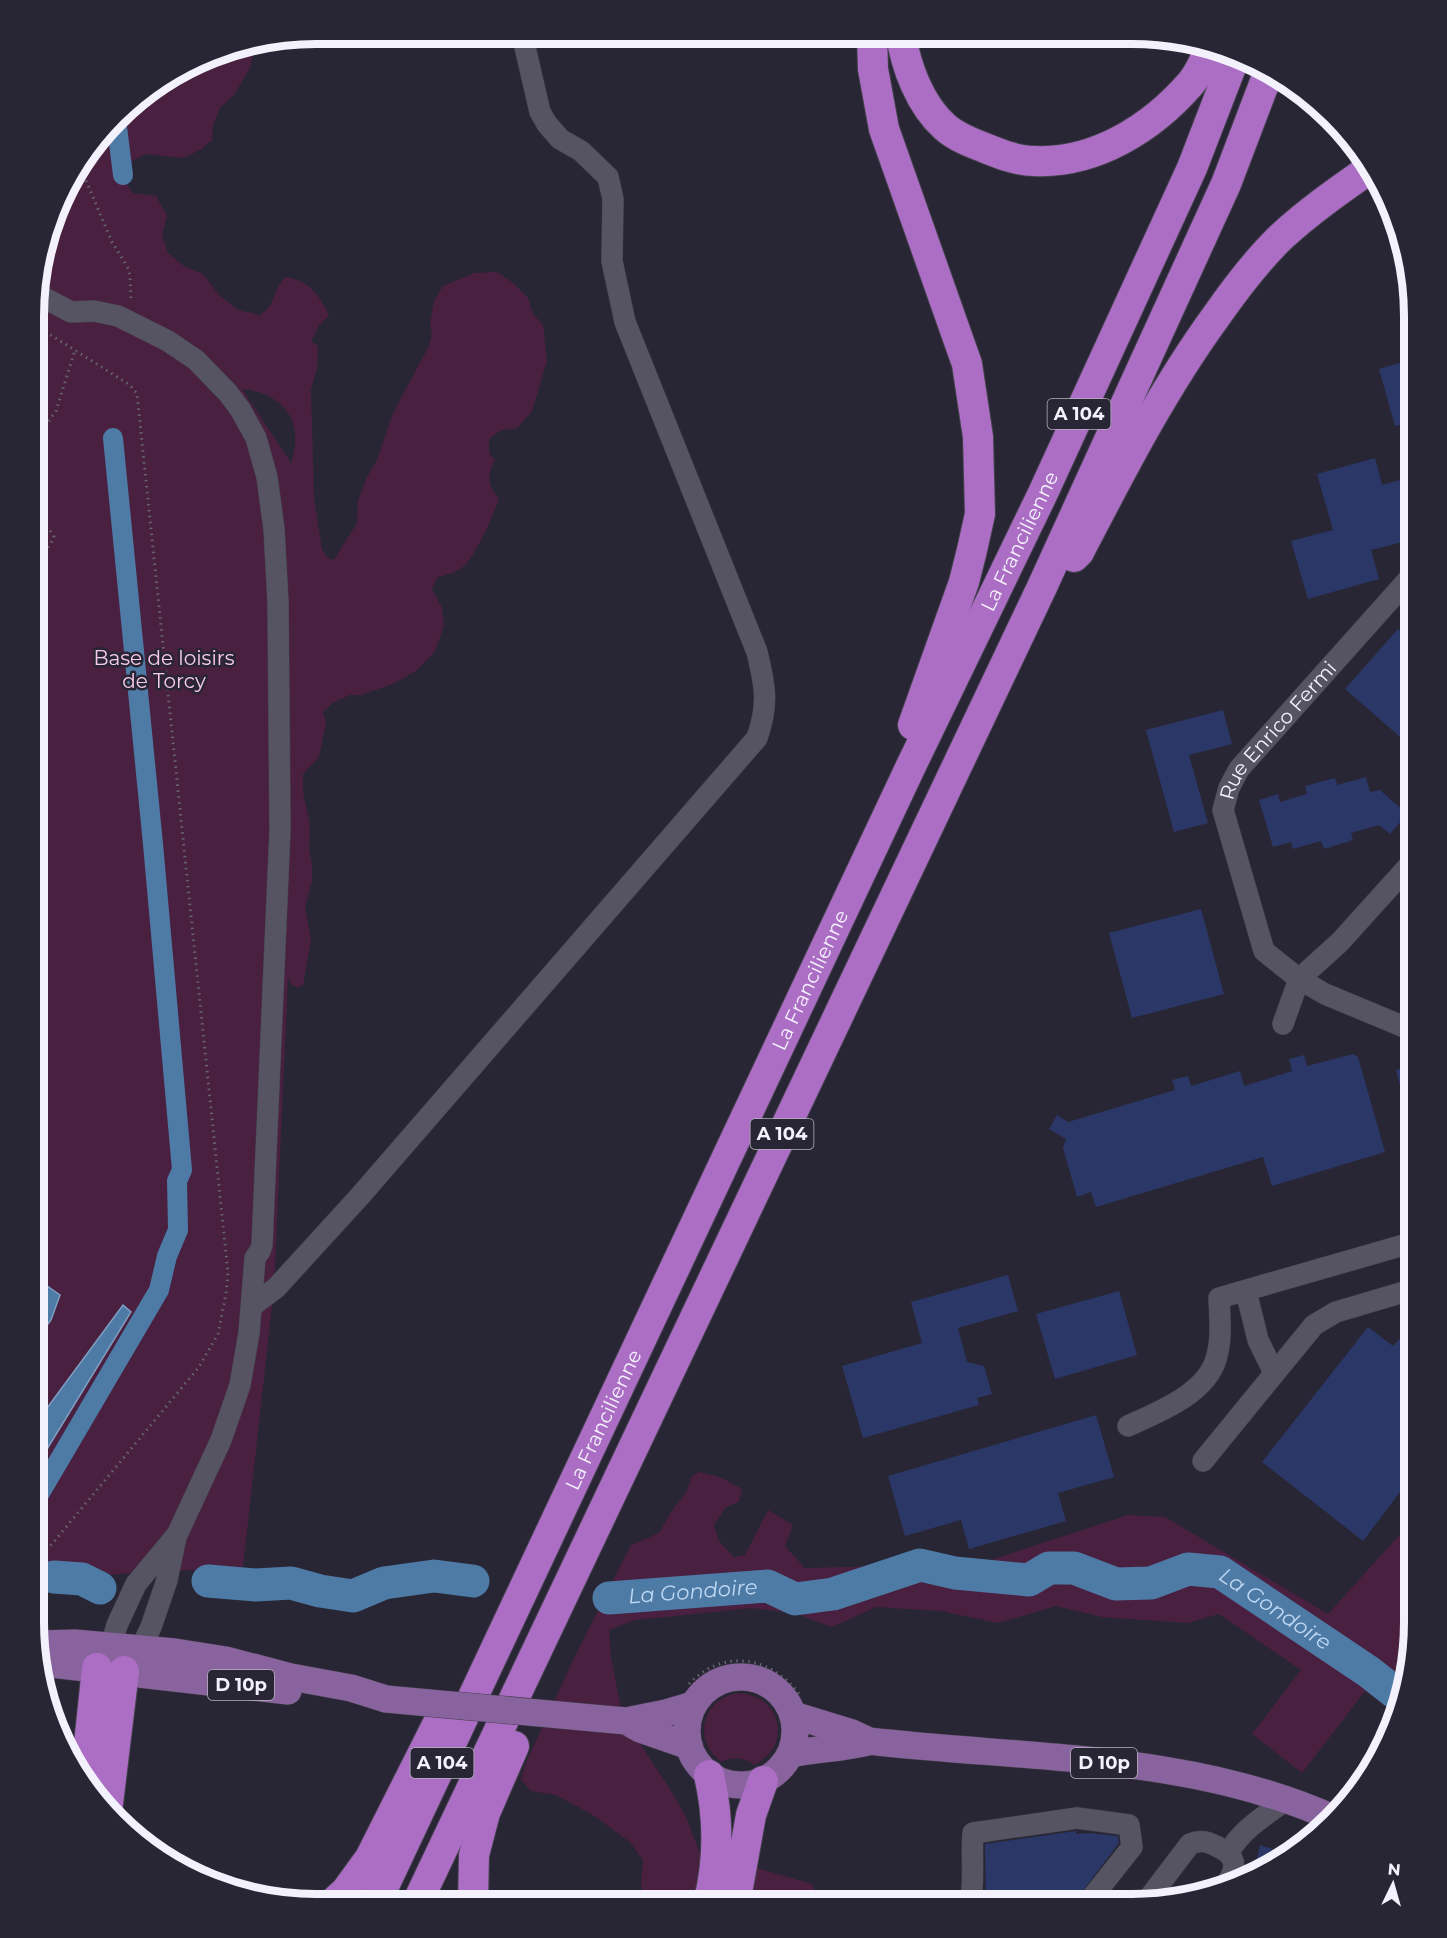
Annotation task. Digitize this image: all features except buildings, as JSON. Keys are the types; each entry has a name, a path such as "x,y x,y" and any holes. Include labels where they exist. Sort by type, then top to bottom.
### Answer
{"highway":[{"path":"872,44 873,69 884,129 967,364 974,400 980,460 980,514 972,550 910,733 910,768"},
{"path":"902,44 905,60 916,87 945,128 982,147 1032,161 1062,160 1083,156 1102,150 1139,129 1159,115 1193,81 1206,54"},
{"name":"La Francilienne","path":"380,1894 910,768 1043,493 1187,179 1233,63"},
{"name":"La Francilienne","path":"421,1894 1042,587 1226,184 1266,79"},
{"path":"1042,587 1079,552 1141,434 1176,374 1235,289 1280,238 1330,196 1363,173"},
{"path":"343,1894 370,1858 475,1647 509,1622"},
{"path":"88,1772 118,1658"},
{"path":"108,1798 118,1658"},
{"path":"473,1894 474,1855 485,1813 522,1728 522,1682"},
{"path":"709,1775 715,1801 717,1828 715,1864 710,1894"},
{"path":"737,1894 751,1815 763,1781"}],"main road":[{"name":"D 10p","path":"45,1645 118,1658"},
{"name":"D 10p","path":"47,1663 118,1658 226,1660 291,1677 351,1688 386,1699 626,1721 693,1705"},
{"path":"743,1677 765,1682 789,1704 793,1715 796,1735 791,1754 780,1770 763,1781 750,1785 722,1782 709,1775 695,1761 689,1746 687,1723 693,1705 711,1686 721,1680 743,1677"},
{"name":"D 10p","path":"793,1715 852,1733 869,1741 1139,1766 1204,1777 1286,1800 1324,1815"},
{"name":"D 10p","path":"626,1721 640,1729 689,1746"},
{"name":"D 10p","path":"791,1754 822,1748 852,1746 869,1741"}],"street":[{"path":"252,1306 276,1288 360,1196 757,738 765,717 765,685 757,652 625,322 612,261 613,199 608,177 582,151 560,139 547,124 540,112 524,44"},
{"path":"44,298 71,312 107,313 132,323 183,350 213,376 228,393 256,438 267,477 271,501 278,601 280,830 262,1245 255,1258"},
{"path":"71,312 73,319 80,324 106,325 143,339 198,377 224,405 247,443 257,480 265,530 268,604 270,830 251,1244 255,1258 252,1306 240,1385 221,1440 176,1537 168,1580 151,1627 118,1658"},
{"name":"Rue Enrico Fermi","path":"1299,979 1264,951 1223,810 1229,788 1239,769 1404,584"},
{"path":"1283,1024 1299,979 1340,942 1404,871"},
{"path":"1299,979 1325,994 1404,1027"},
{"path":"1128,1426 1177,1402 1208,1378 1216,1360 1220,1337 1219,1298 1404,1245"},
{"path":"1246,1291 1258,1340 1274,1372"},
{"path":"1203,1461 1314,1324 1336,1312 1404,1292"},
{"path":"118,1658 117,1625 136,1584 176,1537"},
{"path":"1229,1852 1235,1841 1245,1831 1286,1800"},
{"path":"973,1894 974,1833 1077,1818 1129,1825 1132,1847 1095,1894"},
{"path":"1152,1894 1190,1844 1199,1841 1207,1842 1229,1852 1233,1860 1230,1876"}],"path":[{"path":"83,174 112,242 127,266 130,276 132,323"},
{"path":"44,331 130,384 137,394 228,1274 218,1334 199,1367 44,1552"},
{"path":"44,428 56,411 75,350"},
{"path":"44,524 54,537 44,551"}],"green space":[{"name":"Base de loisirs de Torcy","path":"253,51 250,68 234,95 220,108 213,125 212,140 200,150 183,158 145,154 129,163 127,185 133,193 156,196 167,216 162,235 168,253 184,266 203,274 219,295 238,310 260,315 272,303 285,277 300,281 312,289 329,315 318,327 311,342 318,346 317,368 311,390 314,498 322,550 328,558 334,560 357,523 358,501 367,477 377,460 392,416 429,346 434,301 443,286 474,273 496,272 512,282 528,298 533,314 543,325 547,361 532,411 517,428 501,430 489,439 489,453 495,460 490,485 499,498 484,534 469,561 458,570 438,577 432,589 442,608 444,625 435,651 417,670 395,683 361,695 350,695 334,702 323,712 326,722 319,757 303,774 303,792 310,825 309,848 312,866 312,881 305,907 311,940 303,985 297,988 291,984 288,977 274,1288 243,1567 44,1578 44,298 49,262 64,211 89,164 111,136 136,111 179,80 211,64","holes":["242,389 269,396 280,403 288,412 293,423 295,448 291,463"]},
{"path":"700,1472 722,1478 742,1489 739,1502 726,1507 714,1525 719,1541 734,1557 745,1555 768,1510 793,1525 785,1546 805,1568 979,1564 1128,1515 1165,1517 1328,1614 1404,1530 1403,1640 1398,1676 1389,1709 1365,1691 1302,1773 1252,1734 1301,1670 1219,1614 1188,1623 1102,1617 1056,1606 998,1623 941,1611 876,1607 832,1627 794,1613 752,1608 635,1620 609,1630 611,1657 624,1724 635,1736 675,1797 686,1817 699,1851 812,1884 816,1894 643,1894 641,1885 643,1860 630,1842 593,1815 556,1795 531,1791 521,1780 526,1763 574,1658 631,1545 659,1533 671,1512 686,1493 692,1476"},
{"path":"736,1693 751,1695 763,1701 772,1711 777,1722 778,1733 774,1745 767,1756 754,1765 739,1758 721,1762 712,1753 704,1733 708,1713 715,1704 724,1697"}],"water":[{"path":"44,1284 60,1295 51,1320 44,1329"},
{"path":"123,1305 131,1312 44,1454 44,1412"}],"waterway":[{"path":"117,129 123,175"},
{"path":"44,1486 159,1290 167,1256 178,1230 177,1181 182,1170 113,438"},
{"name":"La Gondoire","path":"609,1598 768,1586 795,1599 833,1594 920,1565 955,1573 1029,1580 1049,1568 1074,1568 1116,1584 1151,1583 1188,1569 1220,1572 1369,1672 1394,1692"},
{"name":"La Gondoire","path":"208,1581 256,1585 291,1583 320,1591 353,1596 384,1583 434,1576 473,1581"},
{"name":"La Gondoire","path":"54,1577 82,1579 100,1588"}]}
